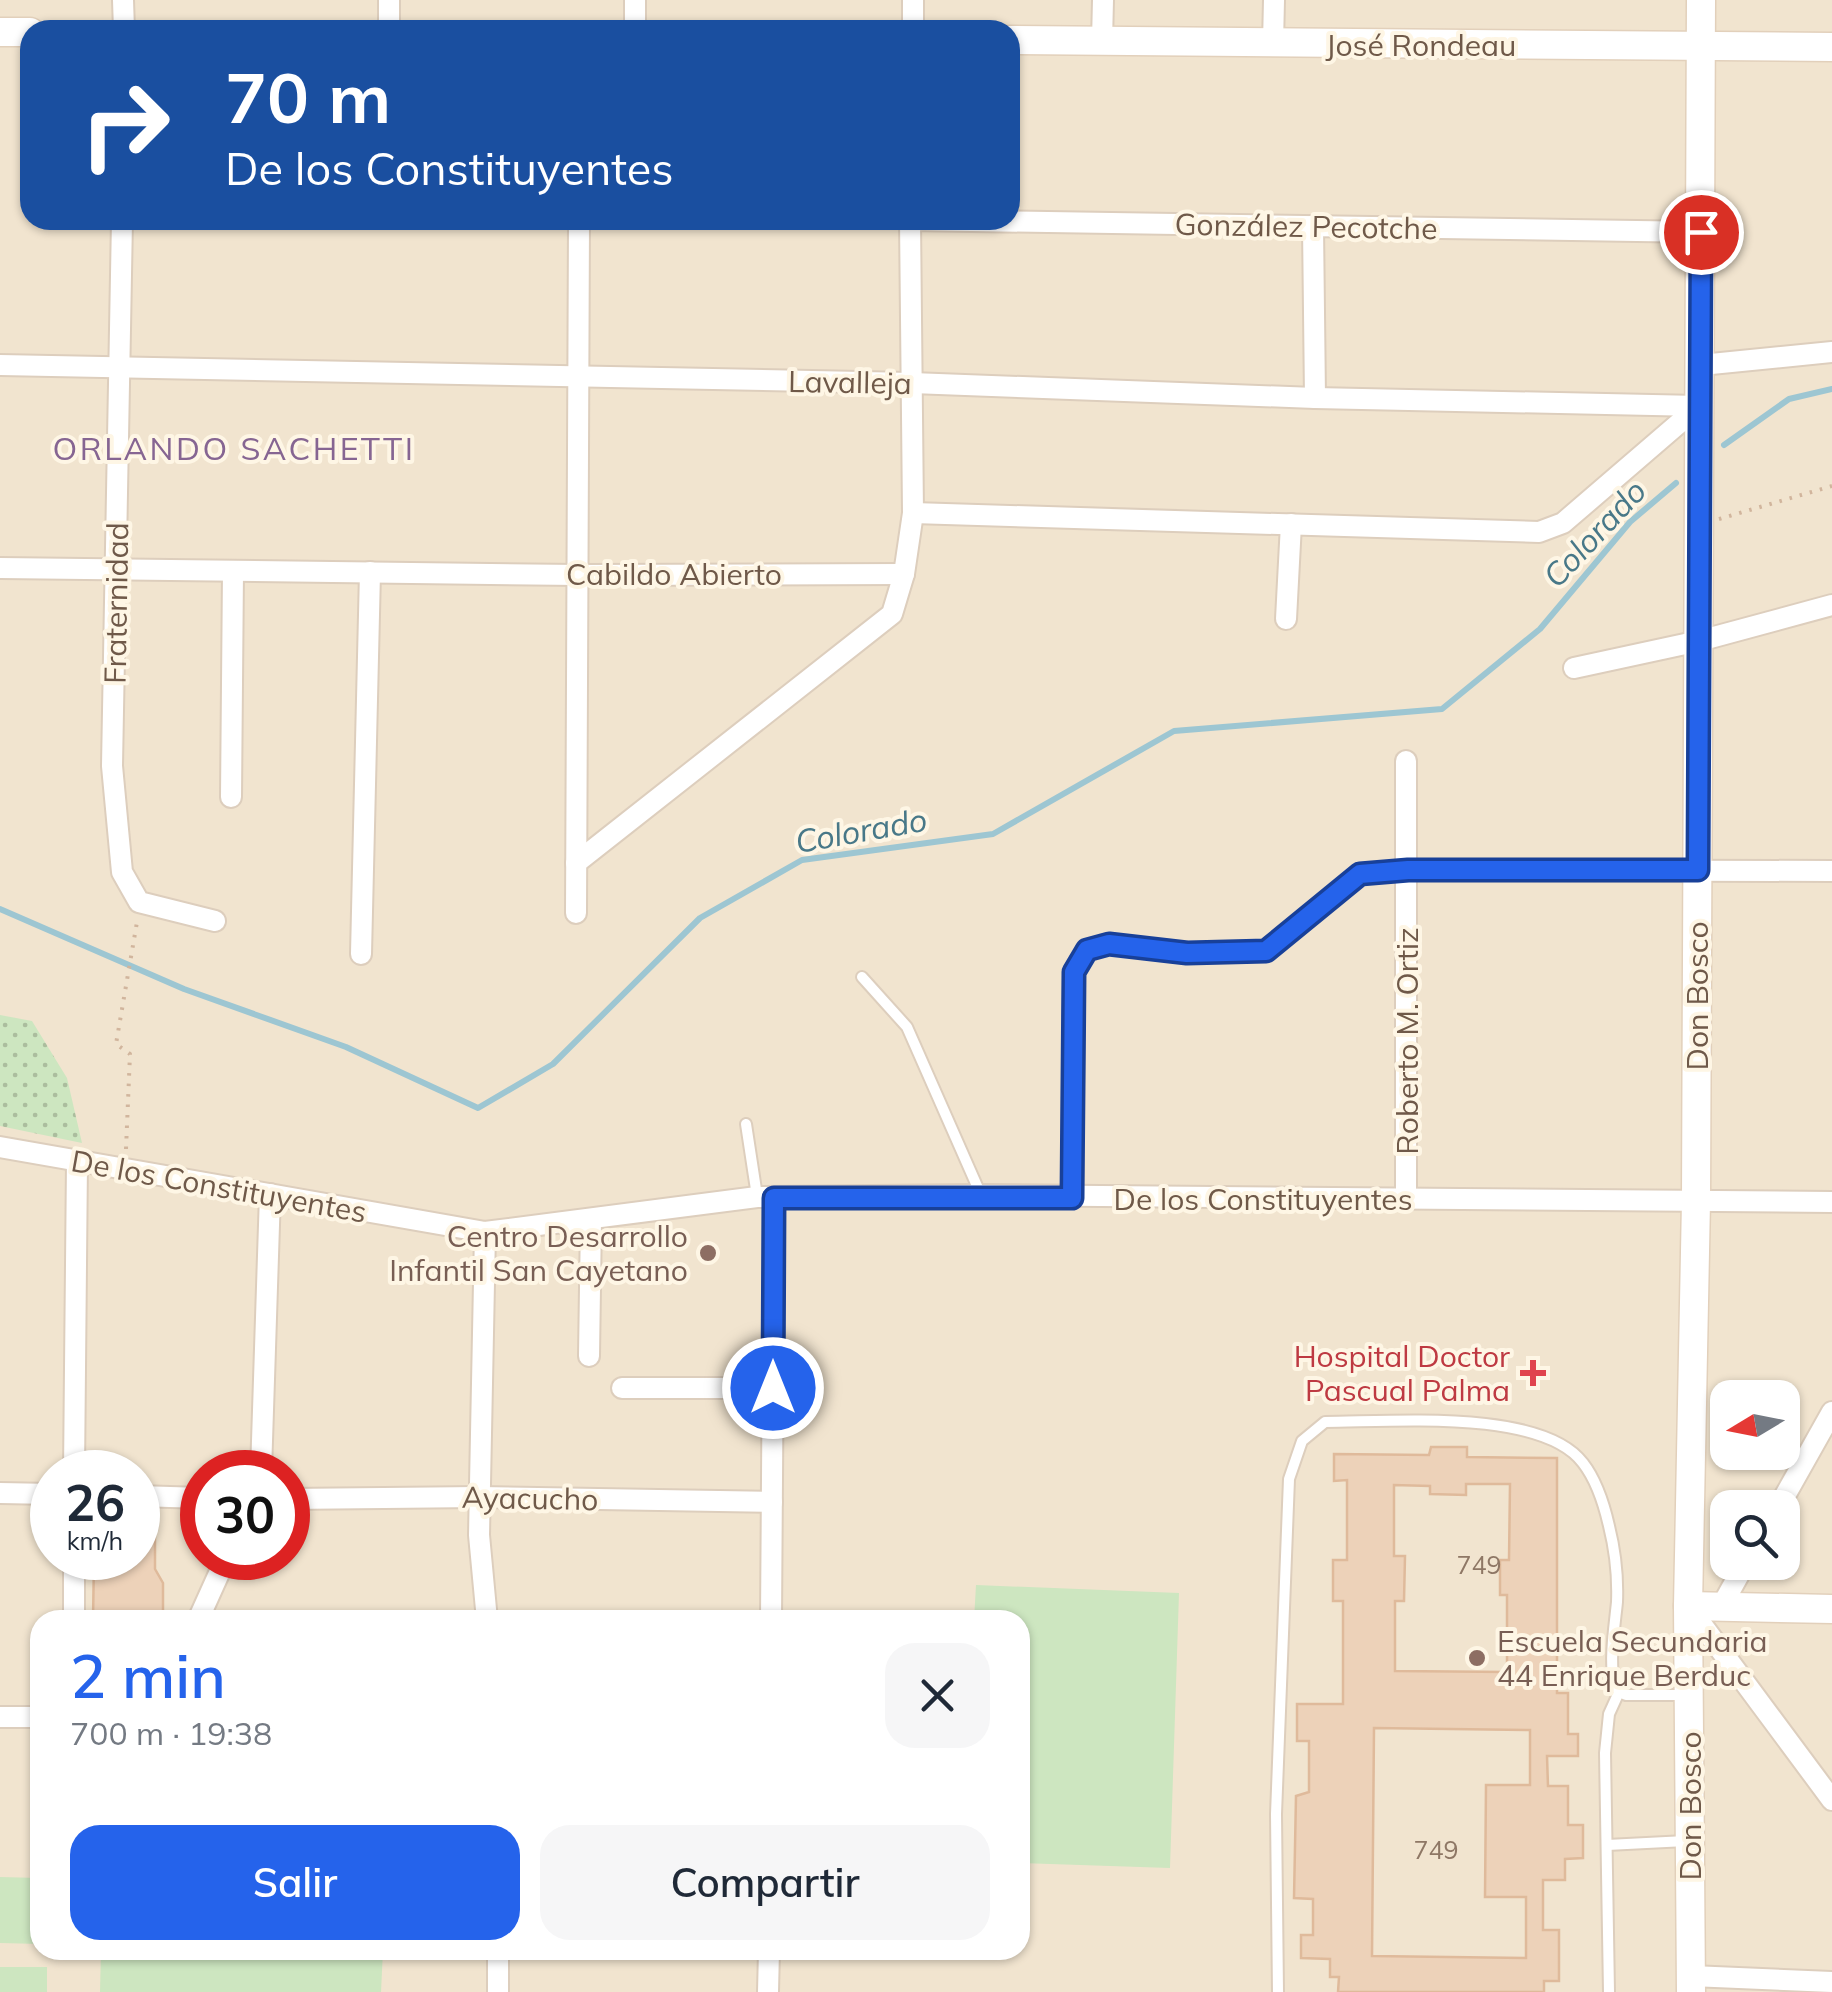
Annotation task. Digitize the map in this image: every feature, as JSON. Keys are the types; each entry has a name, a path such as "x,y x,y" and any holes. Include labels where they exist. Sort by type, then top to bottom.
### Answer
{"main road":[{"name":"Don Bosco","path":"1691,1984 1688,1606 1696,1201 1701,0"},
{"name":"José Rondeau","path":"1020,40 1832,47"},
{"path":"1688,1606 1832,1608"}],"street":[{"path":"1102,41 1103,0"},
{"path":"1272,43 1274,0"},
{"name":"González Pecotche","path":"1020,222 1701,232"},
{"path":"1312,226 1315,398"},
{"name":"Fraternidad","path":"122,230 112,766 122,872 140,902"},
{"path":"576,913 579,230"},
{"path":"576,863 892,614 904,574 913,513 910,230"},
{"path":"1700,365 1832,352"},
{"name":"Lavalleja","path":"0,365 912,383 1315,398 1699,406"},
{"path":"913,513 1540,532 1564,523 1699,406"},
{"path":"1286,619 1291,524"},
{"name":"Cabildo Abierto","path":"0,568 904,574"},
{"path":"231,797 233,571"},
{"path":"361,954 370,572"},
{"path":"1574,668 1699,641 1832,605"},
{"name":"Roberto M. Ortiz","path":"1406,761 1406,1200"},
{"path":"1408,870 1832,872"},
{"path":"140,902 215,921"},
{"path":"1072,1198 1074,972"},
{"name":"De los Constituyentes","path":"0,1147 485,1232 766,1198 1832,1202"},
{"path":"74,1450 78,1161"},
{"path":"262,1450 270,1194"},
{"path":"766,1198 773,1388 771,1610"},
{"path":"589,1356 591,1219"},
{"path":"485,1232 479,1535 486,1610"},
{"path":"622,1388 773,1388"},
{"path":"1788,1490 1832,1412"},
{"path":"0,1493 30,1494"},
{"name":"Ayacucho","path":"310,1499 772,1502"},
{"path":"74,1580 74,1610"},
{"path":"203,1610 216,1580"},
{"path":"1721,1607 1736,1580"},
{"path":"1688,1606 1828,1790"},
{"path":"0,1717 30,1717"},
{"path":"498,1960 498,1992"},
{"path":"768,1992 769,1960"},
{"path":"1691,1984 1832,1982"}],"lane":[{"path":"1074,972 1087,950 1109,944 1187,953 1266,951 1360,874 1408,870"},
{"path":"862,977 907,1027 982,1196"},
{"path":"746,1124 766,1198"},
{"path":"1278,1992 1276,1814 1289,1479 1302,1441 1325,1422 1486,1423 1551,1439 1582,1461 1604,1502 1612,1539 1617,1589 1614,1685 1626,1695 1689,1695"},
{"path":"1610,1992 1605,1753 1609,1714 1619,1692"},
{"path":"1607,1845 1690,1840"}],"path":[{"path":"1700,525 1832,486"},
{"path":"126,1169 130,1054 116,1044 140,902"}],"shaded area":[{"path":"0,0 1832,0 1832,1992 0,1992"}],"green space":[{"path":"0,1015 32,1021 67,1078 82,1143 0,1126"},
{"path":"976,1585 1179,1593 1170,1868 1030,1863 1030,1610 975,1610"},
{"path":"0,1877 30,1878 30,1944 0,1943"},
{"path":"101,1960 383,1960 381,1992 100,1992"},
{"path":"0,1967 47,1967 47,1992 0,1992"}],"building":[{"path":"1431,1447 1467,1447 1467,1457 1557,1458 1557,1693 1568,1693 1568,1734 1578,1734 1578,1756 1547,1756 1548,1786 1568,1786 1568,1825 1583,1825 1583,1858 1565,1859 1565,1880 1543,1880 1543,1930 1559,1930 1559,1981 1544,1981 1544,1992 1338,1992 1339,1977 1330,1977 1330,1959 1301,1958 1301,1935 1313,1935 1313,1899 1294,1898 1296,1796 1309,1792 1309,1741 1297,1741 1297,1704 1343,1704 1343,1601 1333,1601 1333,1560 1347,1560 1347,1480 1334,1481 1334,1454 1429,1455","holes":["1466,1484 1510,1484 1509,1560 1500,1560 1500,1595 1507,1595 1507,1672 1395,1671 1395,1601 1404,1601 1405,1556 1394,1556 1394,1485 1430,1486 1430,1494 1466,1495","1374,1728 1530,1730 1530,1785 1486,1785 1485,1897 1526,1897 1526,1958 1372,1956"]},
{"path":"160,1578 163,1583 163,1610 93,1610 94,1580"}],"waterway":[{"name":"Colorado","path":"1724,445 1789,399 1832,389"},
{"name":"Colorado","path":"0,909 184,989 346,1047 478,1108 553,1064 700,918 802,860 993,834 1174,731 1442,709 1540,629 1630,522 1676,483"}],"place":[{"name":"Centro Desarrollo Infantil San Cayetano","path":"708,1253"},
{"name":"Hospital Doctor Pascual Palma","path":"1533,1373"},
{"name":"Escuela Secundaria 44 Enrique Berduc","path":"1477,1658"}],"district":[{"name":"ORLANDO SACHETTI","path":"234,448"}],"route":[{"path":"773,1388 774,1198 1072,1198 1074,972 1087,950 1109,944 1187,953 1266,951 1360,874 1408,870 1698,870 1701,232"}]}
